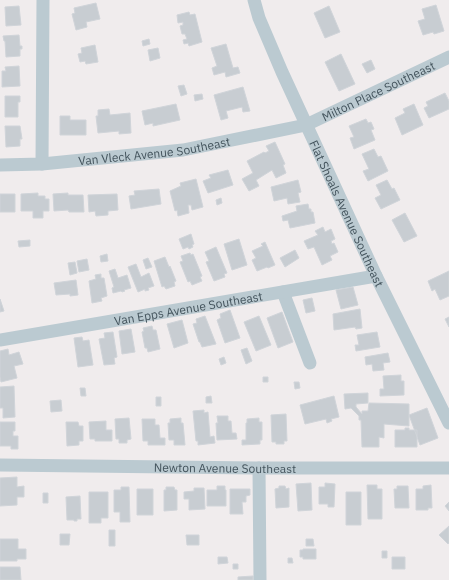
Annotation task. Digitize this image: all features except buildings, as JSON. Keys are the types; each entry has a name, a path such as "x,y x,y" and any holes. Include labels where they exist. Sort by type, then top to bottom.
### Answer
{"street":[{"path":"42,164 43,0"},
{"name":"Flat Shoals Avenue Southeast","path":"254,0 259,18 306,125 376,276 449,423"},
{"name":"Milton Place Southeast","path":"306,125 449,57"},
{"name":"Van Vleck Avenue Southeast","path":"0,164 42,164 183,150 306,125"},
{"name":"Van Epps Avenue Southeast","path":"0,340 376,276"},
{"path":"283,292 310,363"},
{"name":"Newton Avenue Southeast","path":"0,465 259,468 449,468"},
{"path":"259,468 260,580"}]}
